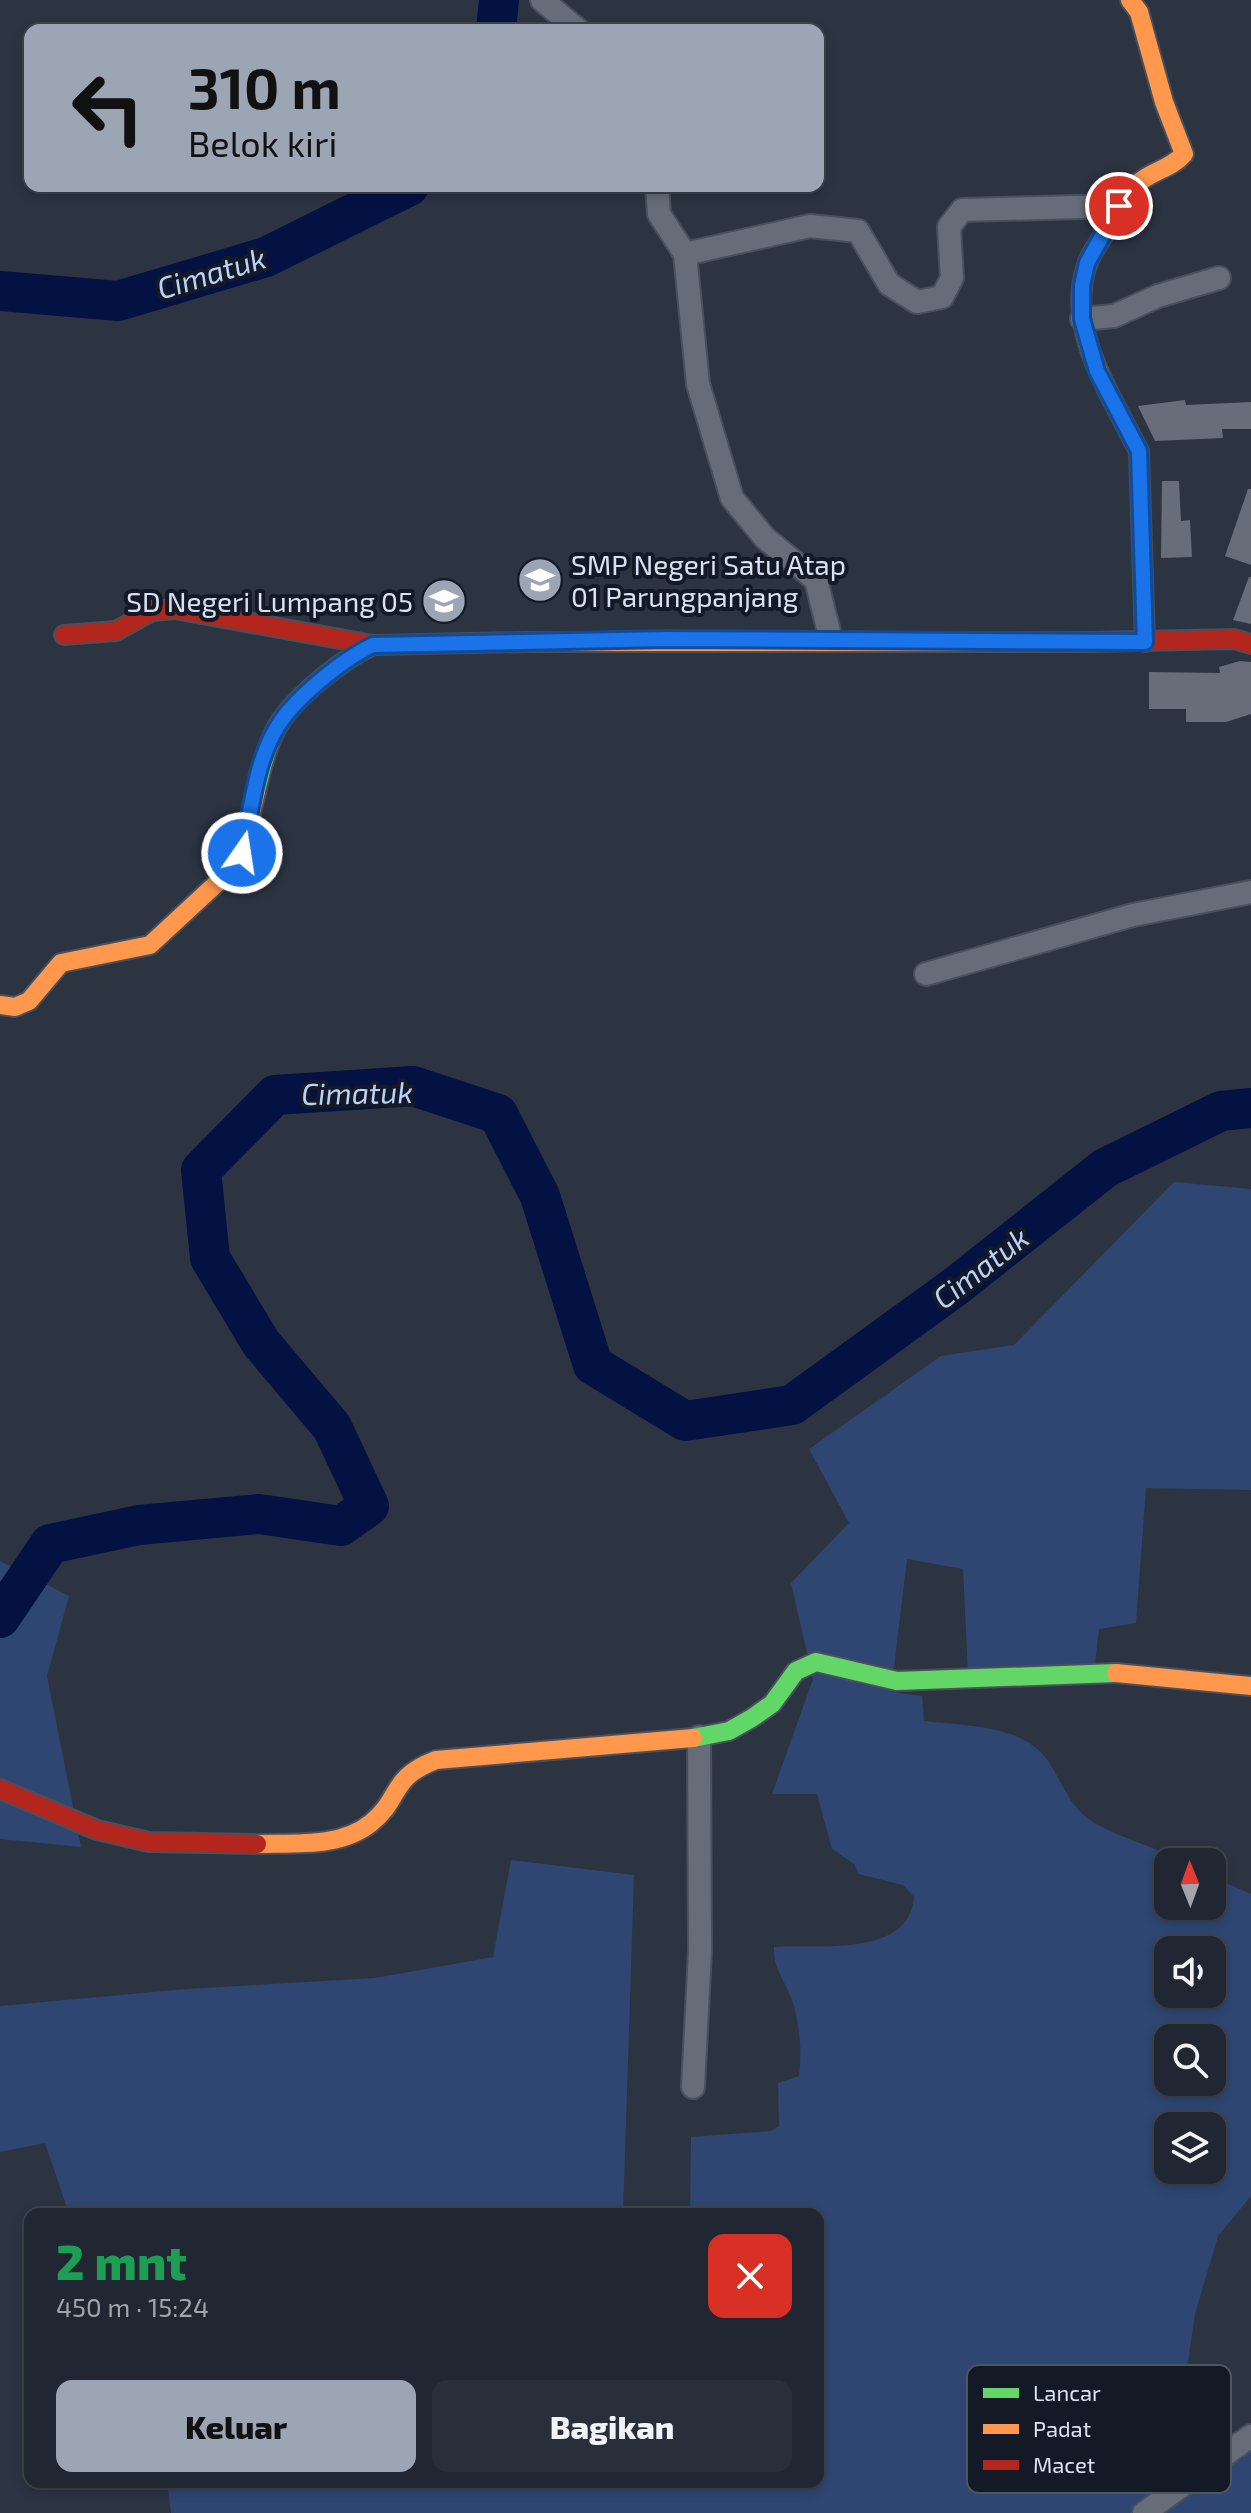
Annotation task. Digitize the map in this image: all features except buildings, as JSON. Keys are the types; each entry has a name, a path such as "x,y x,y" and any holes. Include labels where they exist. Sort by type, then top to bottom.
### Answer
{"street":[{"path":"542,0 571,24"},
{"path":"1130,0 1139,12 1164,102 1184,154 1174,166 1154,172 1134,187 1119,206 1087,263 1082,286 1082,319 1097,371 1139,451 1145,642"},
{"path":"657,192 659,214 685,254 698,384 732,498 765,538 816,580 831,640"},
{"path":"685,254 810,226 858,231 889,284 917,302 942,297 952,278 949,227 962,210 1119,206"},
{"path":"1082,319 1114,316 1158,296 1219,278"},
{"path":"64,635 116,631 152,611 175,609 373,645 666,639 1145,642 1234,639 1251,644"},
{"path":"0,1005 15,1007 29,1001 61,963 150,945 217,883 242,853 261,769 276,728 305,694 358,652 373,645"},
{"path":"926,974 1133,915 1251,892"},
{"path":"0,1789 97,1830 149,1842 188,1845 321,1843 353,1834 373,1822 410,1770 436,1760 699,1737 729,1731 772,1704 796,1671 816,1662 897,1681 1124,1673 1251,1686"},
{"path":"693,2087 700,1951 699,1737"},
{"path":"1231,2450 1251,2436"},
{"path":"1144,2513 1172,2493"}],"shaded area":[{"path":"1174,1182 1251,1189 1251,1490 1146,1488 1136,1623 1099,1629 1094,1674 968,1674 963,1569 907,1559 891,1692 922,1696 924,1721 992,1729 1025,1740 1049,1762 1085,1817 1154,1849 1154,1920 1226,1920 1226,1883 1251,1894 1251,2196 1218,2236 1195,2314 1187,2365 967,2365 967,2493 1231,2493 1231,2438 1251,2439 1251,2513 171,2513 168,2488 824,2488 824,2208 690,2208 691,2137 771,2131 779,2126 778,2083 799,2076 796,2015 778,1970 774,1947 837,1946 879,1939 896,1930 908,1917 914,1897 903,1885 859,1874 854,1864 832,1849 817,1794 772,1794 813,1679 791,1583 849,1523 809,1449 941,1356 1014,1345"},
{"path":"0,1561 69,1596 47,1676 81,1847 0,1839"},
{"path":"511,1860 634,1875 623,2208 67,2208 45,2143 0,2152 0,2006 186,1989 375,1978 493,1957"}],"waterway":[{"name":"Cimatuk","path":"497,24 499,0"},
{"name":"Cimatuk","path":"0,291 118,301 266,257 397,192"},
{"name":"Cimatuk","path":"0,1618 50,1544 139,1525 259,1514 341,1526 369,1506 332,1427 261,1343 210,1258 201,1170 275,1095 413,1086 498,1114 540,1196 593,1365 685,1421 792,1405 956,1286 1105,1168 1221,1111 1251,1108"}],"traffic: fast":[{"path":"1129,432 1139,451 1145,642"},
{"path":"256,791 269,745 292,706 347,660 373,645"},
{"path":"693,1738 729,1731 752,1718 772,1704 796,1671 816,1662 897,1681 1116,1673"}],"traffic: slow":[{"path":"1129,432 1091,352 1081,309 1082,287 1091,255 1130,191 1146,177 1184,154 1164,102 1139,12 1130,0"},
{"path":"528,642 1093,642"},
{"path":"0,1005 15,1007 29,1001 61,963 150,945 217,883 242,853 256,791"},
{"path":"1116,1673 1251,1686"},
{"path":"257,1844 302,1844 345,1837 359,1831 381,1814 410,1774 436,1760 693,1738"}],"traffic: jam":[{"path":"64,635 116,631 152,611 175,609 373,645 528,642"},
{"path":"1093,642 1234,639 1251,644"},
{"path":"0,1789 97,1830 149,1842 257,1844"}],"place":[{"name":"SMP Negeri Satu Atap 01 Parungpanjang","path":"540,580"},
{"name":"SD Negeri Lumpang 05","path":"444,601"}],"route":[{"path":"242,853 261,769 276,728 305,694 358,652 373,645 666,639 1145,642 1139,451 1111,403 1097,371 1082,319 1082,286 1087,263 1119,206"}]}
